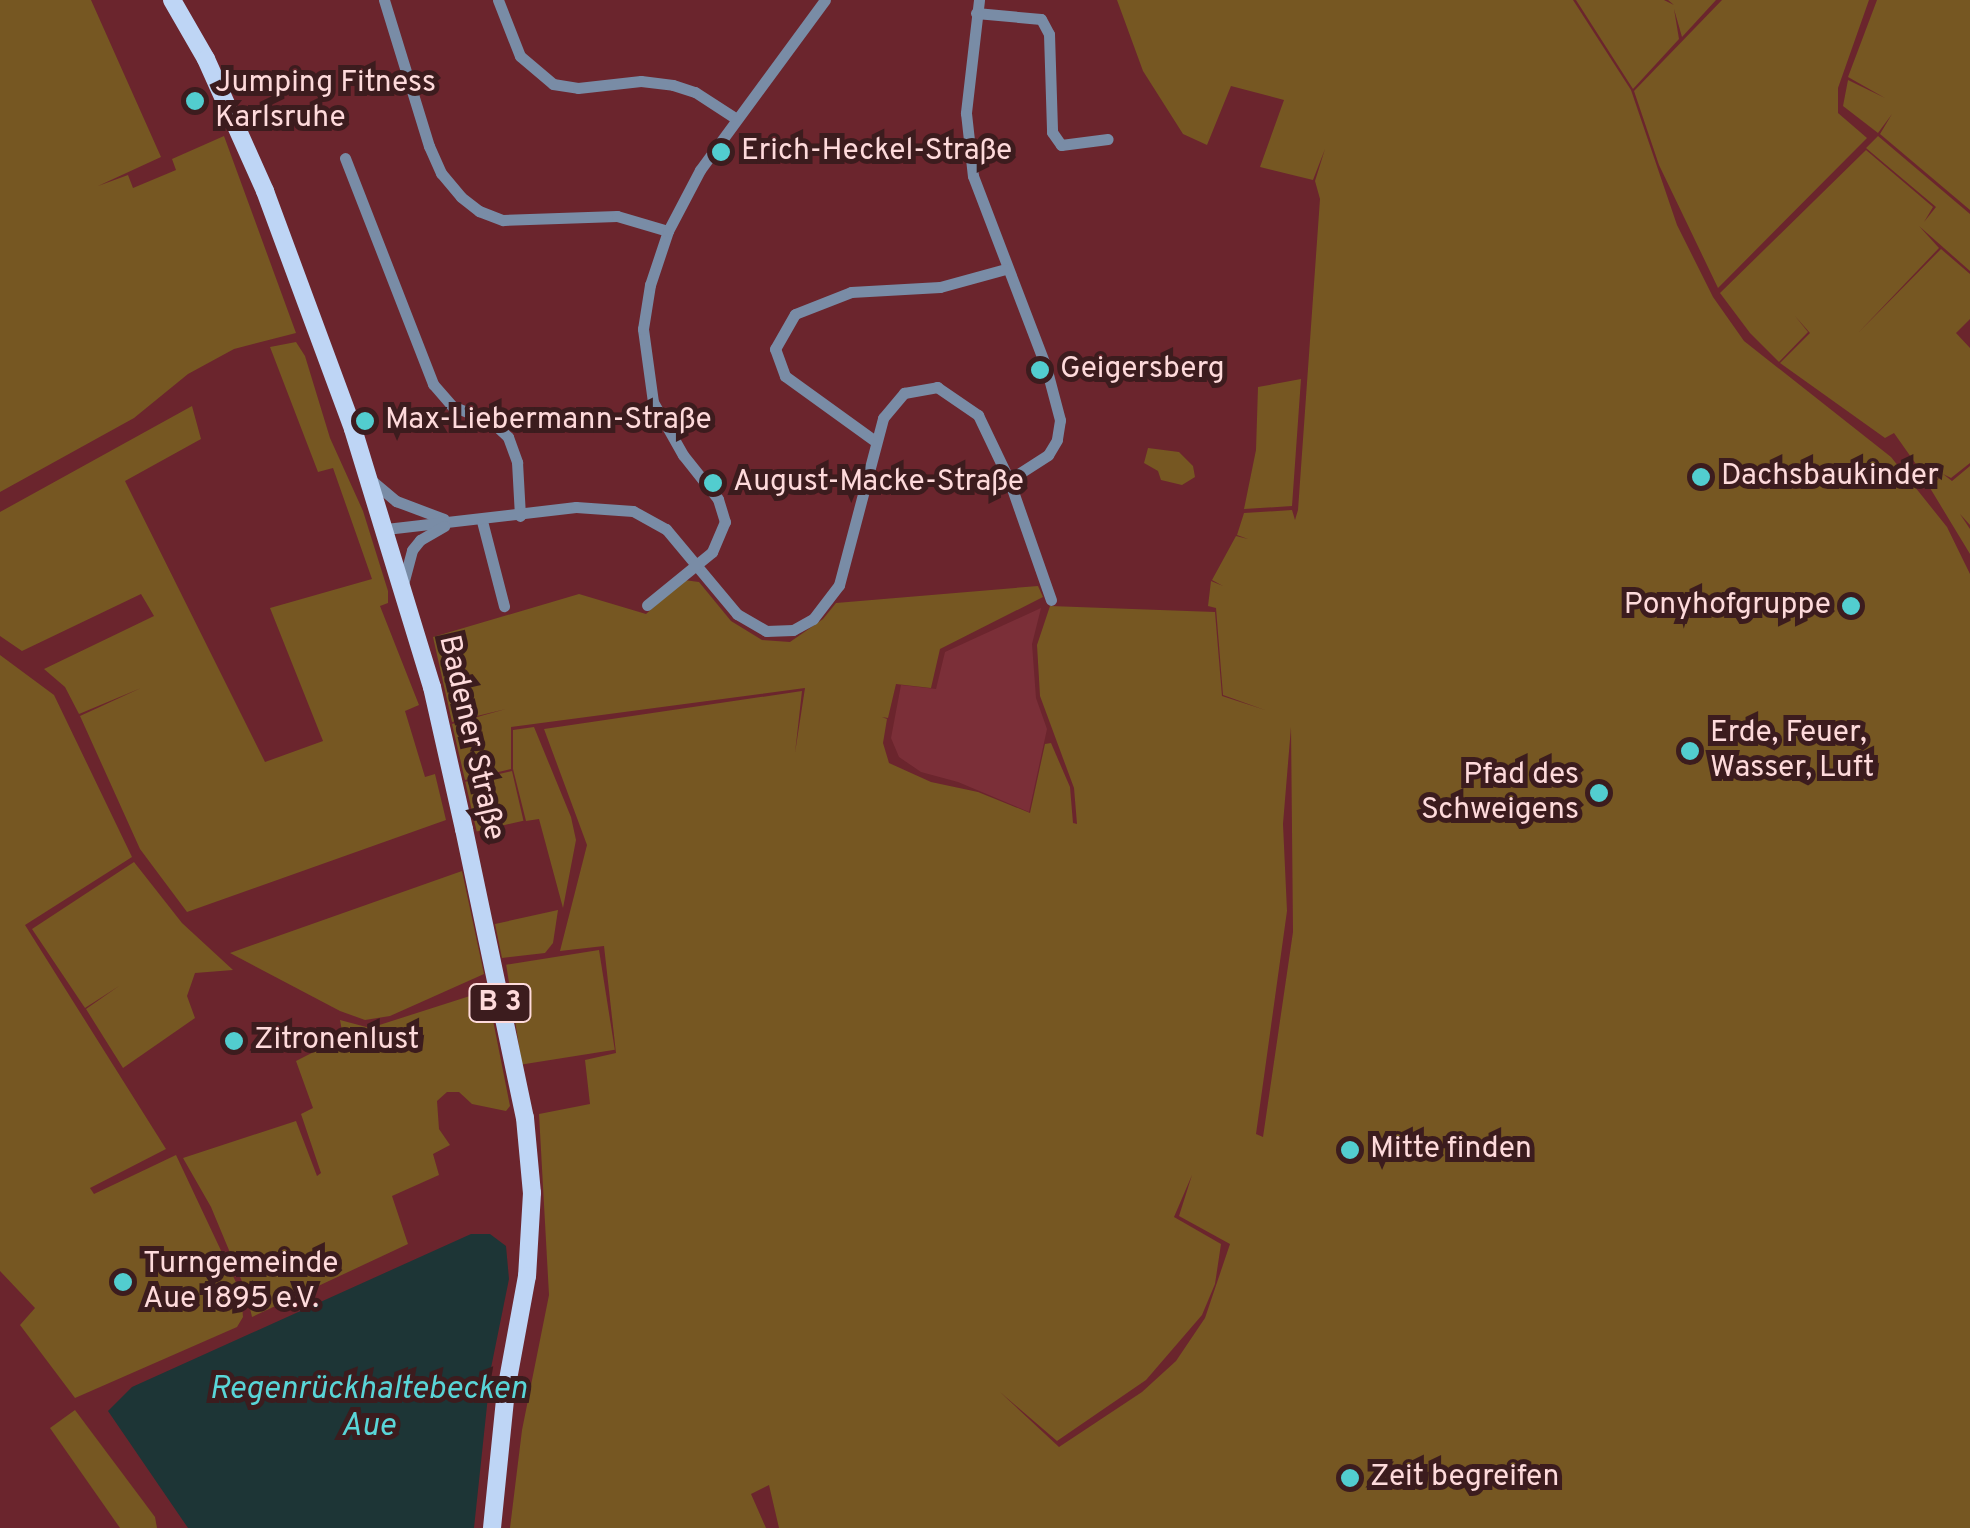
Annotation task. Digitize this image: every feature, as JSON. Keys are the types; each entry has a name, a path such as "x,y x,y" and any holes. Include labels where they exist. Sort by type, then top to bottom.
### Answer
{"main road":[{"name":"Badener Straße","path":"172,0 206,59 265,191 371,480 432,687 464,829 530,1158 527,1276 506,1390 492,1528"}],"street":[{"path":"384,0 429,146 441,173 461,197 479,211 503,220 617,216 668,231"},
{"path":"498,0 520,56 554,84 578,88 641,82 673,85 695,92 735,118"},
{"path":"647,605 718,544 725,522 722,509 656,408 644,349 645,306 668,231 700,170 825,0"},
{"path":"1009,480 1048,455 1057,440 1060,420 1046,367 973,176 967,135 977,7 1041,20 1048,34 1052,132 1061,144 1108,139"},
{"path":"345,158 433,384 452,406 492,422 514,448 520,516"},
{"path":"875,441 785,376 774,350 795,314 851,292 940,287 1006,269"},
{"path":"386,528 482,521 576,507 633,511 666,529 726,604 758,628 793,630 813,619 839,585 883,418 904,394 936,387 978,415 1009,480 1052,600"},
{"path":"371,480 396,501 453,522"},
{"path":"482,521 504,606"},
{"path":"402,584 420,540 453,522"}],"shaded area":[{"path":"0,0 91,0 161,157 98,186 128,175 133,188 176,170 172,159 224,136 296,333 234,349 188,374 134,418 0,492"},
{"path":"1117,0 1573,0 1631,90 1677,225 1713,297 1744,341 1891,457 1947,527 1970,574 1970,1528 779,1528 769,1485 751,1494 766,1528 510,1528 522,1430 549,1295 539,1114 590,1104 585,1060 616,1053 604,946 560,951 587,845 544,729 802,691 795,753 805,688 511,727 511,769 465,780 452,724 506,709 452,722 433,637 579,594 646,614 684,580 699,582 731,621 762,640 790,642 823,619 836,603 1038,586 1043,597 940,649 931,688 896,684 888,718 882,717 887,719 883,743 889,763 931,782 978,792 1030,813 1045,744 1051,743 1070,787 1073,823 1077,824 1074,788 1040,696 1037,645 1050,606 1215,612 1222,696 1265,710 1223,695 1216,608 1208,606 1211,581 1223,586 1212,580 1236,536 1248,539 1237,535 1244,513 1292,510 1295,520 1298,510 1320,199 1315,181 1325,149 1313,180 1260,167 1284,100 1231,86 1207,145 1183,134 1143,71","holes":["1291,727 1293,932 1263,1137 1256,1134 1287,911 1283,824","1192,1175 1179,1216 1230,1244 1205,1318 1176,1361 1142,1392 1059,1447 1000,1392 1057,1441 1146,1380 1202,1315 1215,1284 1221,1244 1174,1217"]},
{"path":"1576,0 1664,0 1674,5 1668,0 1716,0 1682,37 1674,9 1679,39 1633,89"},
{"path":"1722,0 1869,0 1838,88 1838,113 1867,138 1718,288 1659,165 1634,91"},
{"path":"1877,0 1970,0 1970,210 1880,134 1892,114 1878,133 1843,106 1848,80 1885,98 1848,77"},
{"path":"1878,136 1970,214 1970,271 1919,226 1939,248 1858,333 1941,249 1970,274 1970,319 1956,333 1970,348 1970,463 1951,478 1943,474 1952,481 1970,466 1970,525 1960,514 1970,529 1970,554 1930,488 1941,476 1930,484 1894,433 1885,438 1780,363 1810,333 1795,316 1808,332 1779,362 1750,333 1720,293 1866,150 1933,207 1924,222 1936,207 1866,148"},
{"path":"296,342 305,356 330,438 363,511 388,591 388,603 380,606 419,705 405,711 425,777 435,774 446,820 187,912 140,849 80,716 141,688 79,714 65,687 44,669 154,616 141,594 22,651 0,636 0,512 192,406 201,439 125,481 265,762 323,741 270,608 372,579 333,468 318,472 270,347"},
{"path":"1301,379 1292,506 1244,509 1256,450 1258,387"},
{"path":"1148,448 1179,452 1193,466 1195,477 1182,485 1161,480 1158,471 1144,463"},
{"path":"1041,608 1032,644 1036,698 1047,729 1029,812 958,782 921,772 899,757 891,738 901,685 936,689 945,652"},
{"path":"0,655 54,695 132,857 25,925 166,1149 90,1188 94,1194 176,1155 241,1293 243,1317 237,1327 75,1398 20,1325 35,1308 0,1271"},
{"path":"534,727 571,817 576,840 563,908 539,819 526,821 513,769 513,730"},
{"path":"512,771 523,821 477,831 465,782"},
{"path":"134,862 182,923 233,970 195,973 187,996 195,1018 123,1068 86,1009 119,986 85,1008 32,929"},
{"path":"462,871 484,974 390,1016 365,1020 340,1011 230,953"},
{"path":"558,910 553,943 545,953 502,958 495,924"},
{"path":"599,950 615,1050 522,1064 506,965"},
{"path":"473,995 489,1000 510,1106 506,1111 472,1104 459,1092 447,1092 437,1101 439,1129 450,1145 433,1154 439,1175 392,1196 408,1244 252,1317 246,1291 211,1207 183,1158 296,1121 317,1176 321,1173 301,1114 313,1108 296,1061 343,1037 340,1020 370,1028"},
{"path":"75,1410 155,1517 157,1528 120,1528 50,1428"}],"water":[{"name":"Regenrückhaltebecken Aue","path":"471,1234 490,1234 506,1246 509,1279 491,1368 474,1528 188,1528 108,1411 132,1387"}],"place":[{"name":"Jumping Fitness Karlsruhe","path":"195,101"},
{"name":"Erich-Heckel-Straße","path":"721,152"},
{"name":"Geigersberg","path":"1040,370"},
{"name":"Max-Liebermann-Straße","path":"365,421"},
{"name":"Dachsbaukinder","path":"1701,477"},
{"name":"August-Macke-Straße","path":"713,483"},
{"name":"Ponyhofgruppe","path":"1851,606"},
{"name":"Erde, Feuer, Wasser, Luft","path":"1690,751"},
{"name":"Pfad des Schweigens","path":"1599,793"},
{"name":"Zitronenlust","path":"234,1041"},
{"name":"Mitte finden","path":"1350,1150"},
{"name":"Turngemeinde Aue 1895 e.V.","path":"123,1282"},
{"name":"Zeit begreifen","path":"1350,1478"}]}
